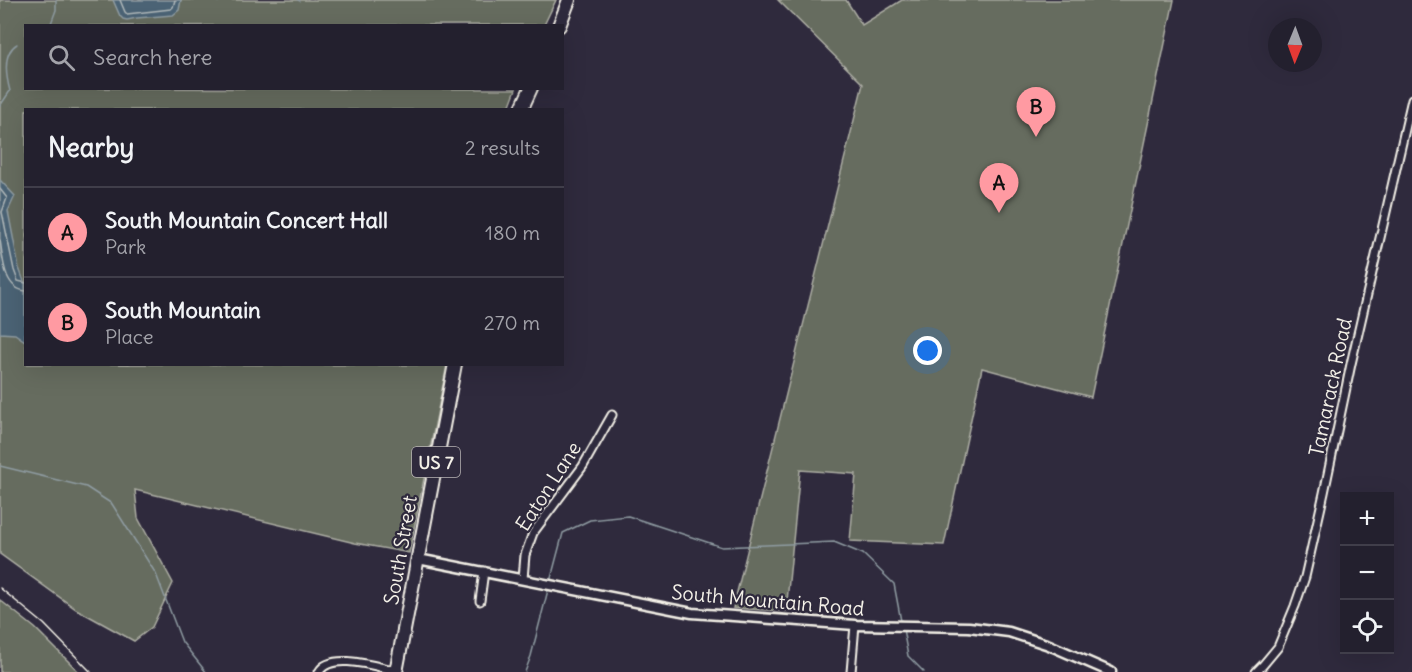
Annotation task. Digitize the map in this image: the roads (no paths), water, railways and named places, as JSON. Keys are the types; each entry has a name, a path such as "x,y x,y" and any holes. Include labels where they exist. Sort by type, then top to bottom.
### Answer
{"highway":[{"path":"560,24 569,0"},
{"path":"522,108 530,90"},
{"name":"South Street","path":"397,671 455,366"}],"street":[{"name":"Tamarack Road","path":"1256,672 1278,646 1305,577 1412,99"},
{"name":"Eaton Lane","path":"523,579 525,555 532,533 583,466 612,415"},
{"name":"South Mountain Road","path":"418,559 692,613 855,626 969,627 1009,632 1049,645 1111,672"},
{"path":"480,601 484,572"},
{"path":"852,672 855,626"},
{"path":"319,672 322,666 336,661 397,671"}],"water":[{"path":"113,0 181,0 179,10 173,15 127,20 120,16"},
{"path":"0,180 15,196 8,211 19,268 24,281 24,340 15,334 0,333"}],"waterway":[{"path":"51,24 56,10 56,0"},
{"path":"0,106 10,91 6,65 9,53 17,44"},
{"path":"0,466 86,487 112,504 156,574 182,642 206,672"},
{"path":"550,582 563,533 590,520 628,516 722,547 834,542 863,554 894,584 901,621"},
{"path":"525,672 548,590"},
{"path":"903,629 908,656 924,672"}],"railway":[{"path":"0,588 44,624 91,672"}],"place":[{"name":"South Mountain","path":"1036,137"},
{"name":"South Mountain Concert Hall","path":"999,213"}]}
